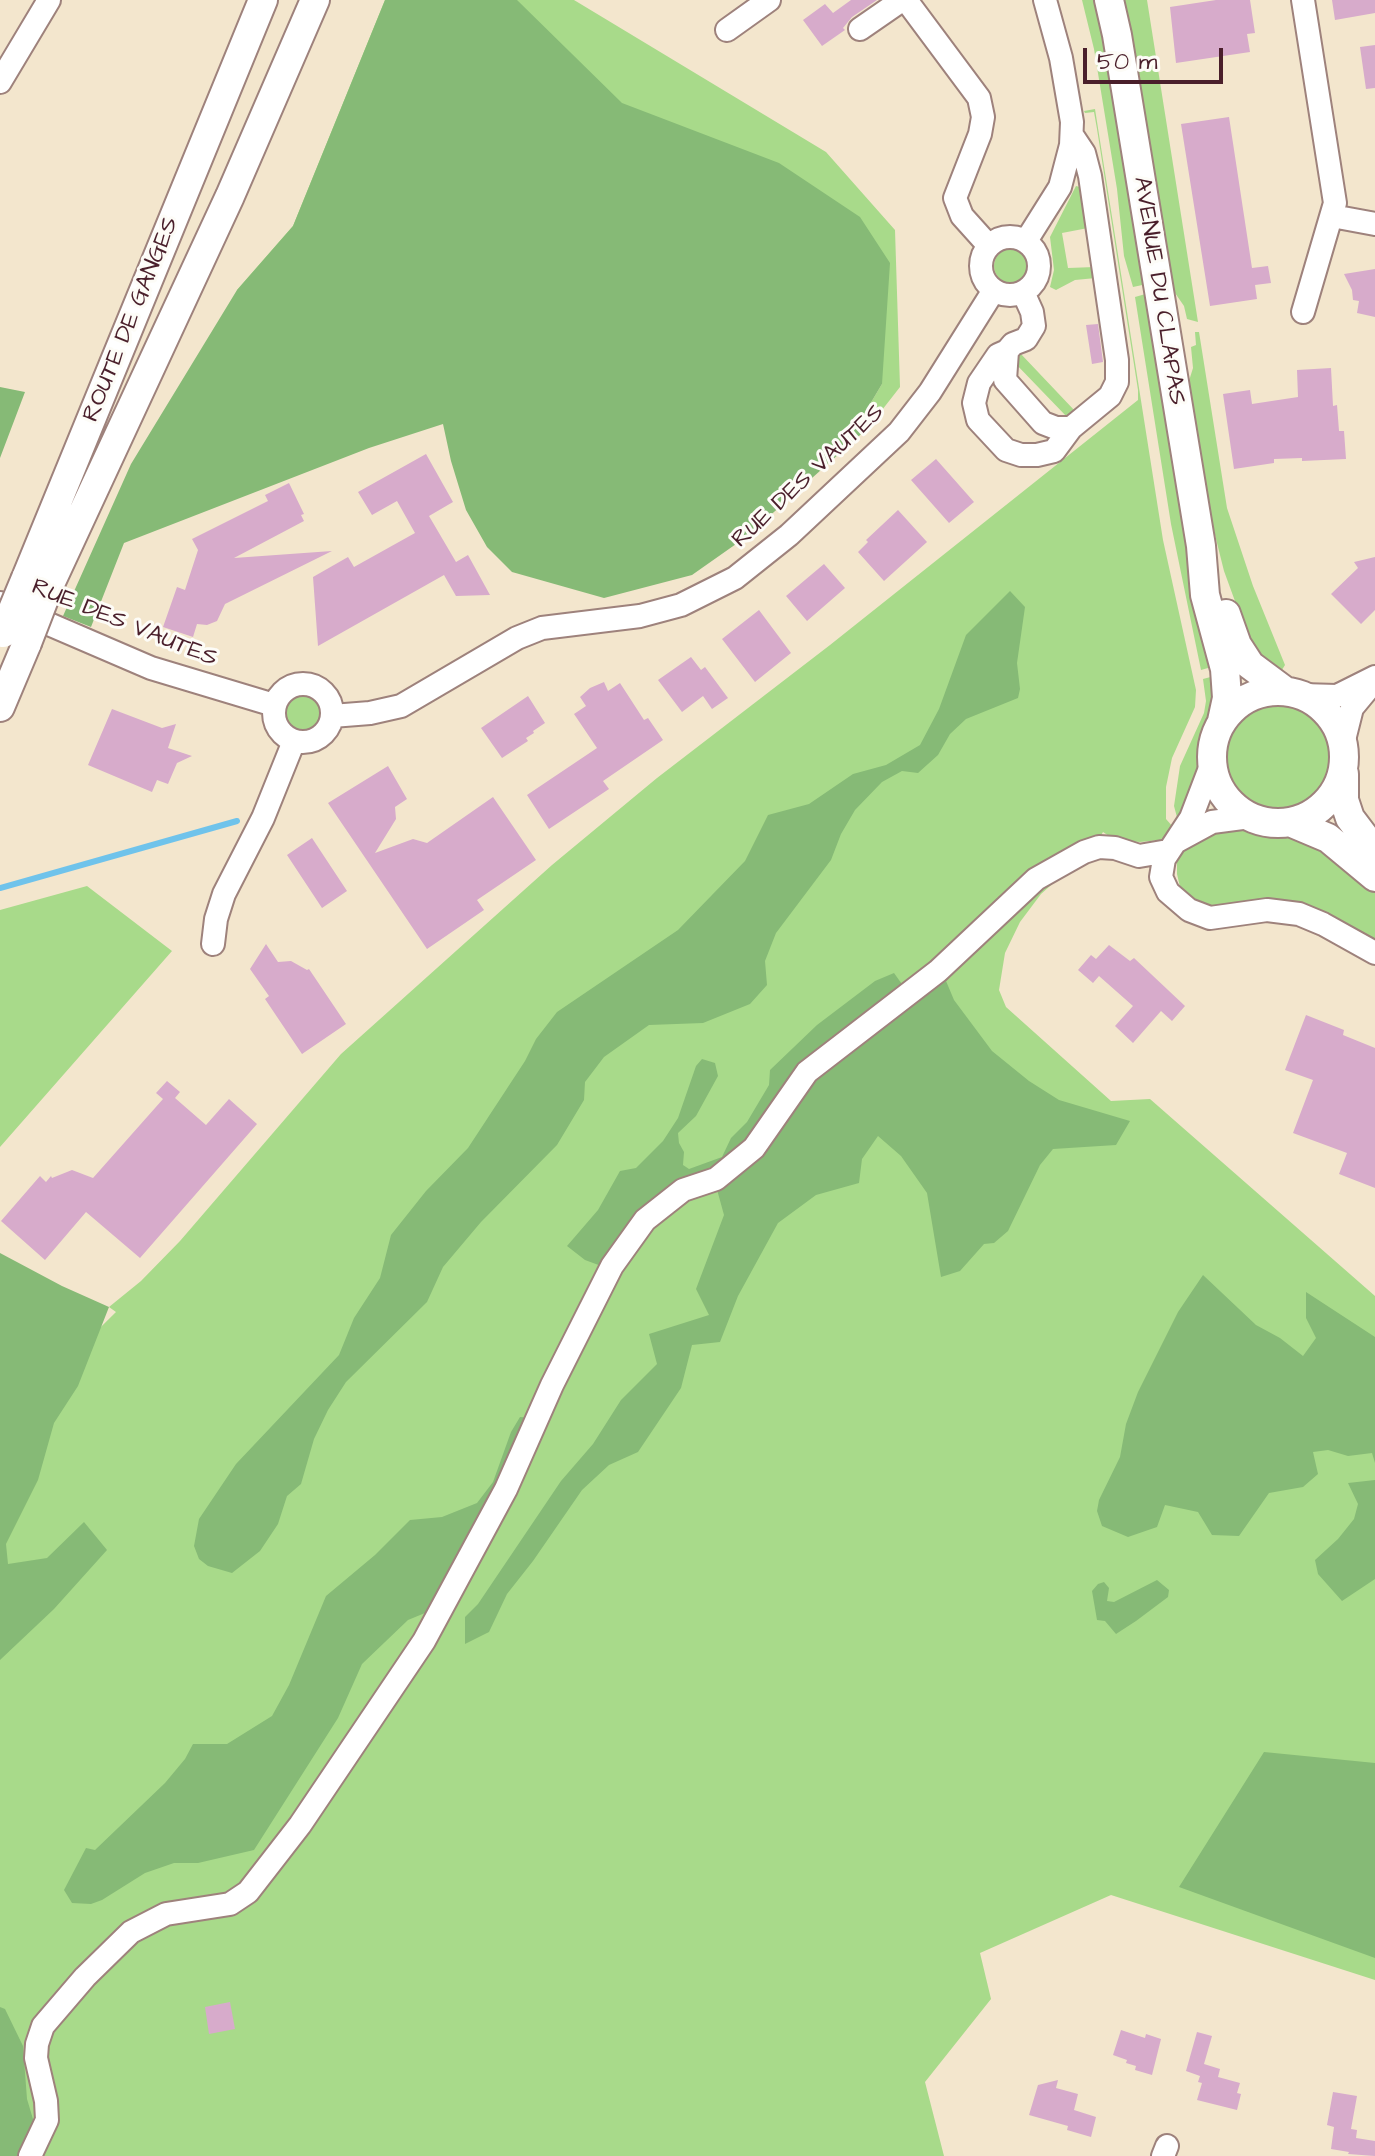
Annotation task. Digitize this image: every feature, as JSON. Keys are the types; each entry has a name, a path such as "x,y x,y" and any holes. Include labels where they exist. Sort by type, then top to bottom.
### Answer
{"main road":[{"name":"ROUTE DE GANGES","path":"38,582 263,0"},
{"name":"AVENUE DU CLAPAS","path":"1109,0 1201,546 1205,595 1225,669 1227,698 1222,721"},
{"name":"AVENUE DU CLAPAS","path":"1115,0 1117,35"},
{"path":"0,707 10,639 230,196 313,5"},
{"name":"AVENUE DU CLAPAS","path":"1201,546 1237,645 1245,658 1255,671 1293,693"},
{"path":"1343,757 1335,792 1328,801 1309,816 1273,823 1250,817 1224,796 1212,763 1216,735 1222,721 1246,699 1261,693 1293,693 1324,709 1336,725 1343,757 1344,800 1350,818 1375,851"},
{"path":"1290,822 1328,838 1375,877"}],"street":[{"path":"0,82 49,0"},
{"path":"727,30 769,0"},
{"path":"860,29 904,0 979,98 983,117 980,134 956,188 955,198 962,216 989,246"},
{"path":"1026,241 1060,187 1072,135 1061,58 1045,0"},
{"path":"1303,0 1335,203 1303,312"},
{"path":"1023,292 1032,312 1034,326 1026,339 998,355 979,383 974,403 978,420 1006,450 1021,455 1037,455 1054,451 1071,428 1110,396 1117,382 1117,360 1090,176 1084,153 1072,135"},
{"path":"1332,216 1375,224"},
{"path":"1004,237 1026,241 1034,248 1040,264 1036,281 1023,292 1008,295 994,290 985,281 981,270 982,257 989,246 1004,237"},
{"name":"RUE DES VAUTES","path":"332,716 370,713 401,706 517,638 551,625 640,616 681,605 735,578 789,535 907,422 930,392 994,290"},
{"path":"1007,351 1005,380 1043,423 1056,428 1071,428"},
{"name":"RUE DES VAUTES","path":"0,603 151,668 274,705"},
{"path":"1293,693 1337,696 1375,679"},
{"path":"1343,757 1352,708 1375,679"},
{"path":"308,684 327,695 332,716 327,730 316,739 294,741 275,723 274,705 287,688 308,684"},
{"path":"213,944 216,919 224,894 263,818 294,741"},
{"path":"1212,763 1198,804 1162,868 1164,888 1189,910 1210,918 1267,910 1299,914 1375,953"},
{"path":"30,2156 47,2120 36,2058 43,2026 85,1977 131,1932 166,1914 230,1904 248,1892 300,1825 424,1641 506,1489 552,1385 612,1266 645,1220 683,1190 716,1179 754,1148 807,1072 938,971 1036,879 1099,847 1115,848 1139,856 1172,846 1212,822 1250,817"}],"green space":[{"path":"385,0 574,0 826,152 895,230 900,387 868,428 860,421 882,384 237,290 293,226"},
{"path":"385,0 517,0 622,103 779,163 860,217 890,263 882,384 860,421 868,428 746,537 692,575 604,598 512,572 487,547 466,510 443,424 369,448 124,543 91,627 63,616 131,464 237,290 293,226"},
{"path":"1082,0 1098,0 1147,284 1133,287 1124,256 1117,189 1094,49"},
{"path":"1122,0 1147,0 1198,322 1187,319 1184,306 1164,277"},
{"path":"1095,109 1163,540 1196,690 1195,707 1172,758 1166,787 1166,819 1173,827 1178,821 1174,806 1180,766 1204,713 1203,679 1218,675 1220,690 1202,734 1198,776 1185,816 1174,830 1160,840 1115,840 1103,832 1099,839 1108,853 1092,858 1059,878 1041,894 1020,922 1005,953 999,990 1006,1007 1111,1101 1150,1099 1375,1296 1375,1980 1111,1895 980,1953 991,1999 925,2082 944,2156 0,2156 0,1427 116,1312 109,1307 141,1281 180,1241 341,1054 552,865 657,778 1138,400 1094,112 1084,111"},
{"path":"1076,186 1084,188 1088,228 1062,233 1068,268 1095,267 1096,278 1075,280 1056,290 1050,287 1054,270 1050,237"},
{"path":"1011,249 1023,254 1028,266 1023,278 1011,283 999,278 994,266 999,254"},
{"path":"1149,293 1215,666 1201,670 1171,524 1135,297"},
{"path":"1195,332 1199,332 1227,508 1253,586 1285,665 1280,673 1255,656 1224,571 1211,519 1188,384 1193,368 1191,347 1196,345"},
{"path":"1020,353 1075,411 1067,417 1013,361"},
{"path":"0,387 25,392 0,458"},
{"path":"1010,591 1025,607 1017,663 1018,698 966,719 950,734 938,755 918,773 902,771 882,782 855,810 831,860 776,933 765,961 767,985 750,1004 703,1023 649,1025 604,1057 585,1082 584,1100 557,1145 481,1222 443,1267 427,1302 346,1382 314,1439 301,1484 287,1496 278,1524 260,1551 232,1573 208,1566 199,1559 194,1546 199,1519 236,1464 339,1355 354,1318 380,1278 391,1235 426,1191 468,1148 536,1039 557,1012 678,930 745,861 768,815 809,804 853,774 886,765 920,745 939,709 966,635"},
{"path":"303,693 317,698 322,712 317,726 303,731 289,726 284,712 289,698"},
{"path":"1278,700 1300,704 1318,717 1331,735 1335,757 1331,779 1318,797 1300,810 1278,814 1256,810 1238,797 1225,779 1221,757 1225,735 1238,717 1256,704"},
{"path":"1237,827 1276,836 1301,836 1375,889 1375,940 1324,913 1205,909 1187,896 1180,887 1177,874 1181,849 1191,837"},
{"path":"87,886 172,951 0,1147 0,910"},
{"path":"894,973 914,1001 930,986 946,981 954,1000 992,1051 1029,1081 1059,1100 1130,1121 1116,1145 1053,1149 1040,1165 1008,1231 994,1243 984,1244 960,1271 941,1277 927,1193 901,1156 878,1136 862,1159 859,1183 816,1195 778,1223 738,1296 720,1342 692,1345 681,1388 638,1452 609,1465 582,1490 507,1594 489,1632 465,1644 465,1617 478,1604 561,1481 593,1444 621,1400 657,1364 649,1334 709,1315 696,1289 724,1215 713,1175 604,1267 585,1260 567,1246 598,1210 620,1171 636,1168 663,1141 678,1118 696,1066 702,1059 715,1063 718,1076 696,1116 678,1133 684,1152 683,1165 689,1169 722,1157 731,1138 747,1122 769,1085 770,1070 817,1025 875,981"},
{"path":"0,1253 109,1307 78,1386 54,1423 38,1480 6,1544 8,1564 47,1558 84,1522 107,1550 54,1609 0,1660"},
{"path":"1203,1275 1256,1325 1303,1356 1316,1338 1306,1318 1306,1292 1375,1337 1375,1463 1372,1453 1348,1456 1328,1450 1313,1452 1318,1474 1303,1487 1269,1493 1239,1536 1212,1535 1198,1512 1165,1505 1157,1527 1128,1537 1102,1526 1097,1511 1099,1500 1120,1457 1126,1424 1138,1392 1178,1312"},
{"path":"520,1417 531,1418 439,1599 425,1613 408,1620 362,1664 338,1718 254,1850 198,1863 174,1863 145,1873 102,1900 91,1904 72,1903 64,1890 86,1848 95,1850 165,1783 193,1744 227,1744 272,1716 289,1685 326,1596 375,1555 410,1520 442,1517 477,1503 493,1482 511,1432"},
{"path":"1375,1480 1375,1579 1342,1601 1318,1574 1315,1560 1354,1519 1358,1504 1348,1483"},
{"path":"1157,1580 1169,1590 1168,1597 1136,1621 1116,1634 1105,1621 1097,1620 1092,1591 1098,1584 1104,1582 1109,1588 1107,1601 1114,1602"},
{"path":"1264,1752 1375,1763 1375,1958 1179,1887"},
{"path":"0,2007 5,2009 23,2046 27,2099 44,2156 0,2156"}],"building":[{"path":"851,0 877,0 852,17 843,28 845,30 822,46 803,20 825,4 833,13"},
{"path":"1216,0 1250,0 1255,33 1247,34 1250,52 1176,63 1170,7"},
{"path":"1332,0 1375,0 1375,13 1335,20"},
{"path":"1375,45 1375,88 1366,89 1360,47"},
{"path":"1229,117 1252,268 1268,266 1271,283 1255,285 1257,299 1210,306 1181,124"},
{"path":"1375,269 1375,317 1357,313 1359,301 1353,300 1344,274"},
{"path":"1098,324 1103,362 1092,364 1086,325"},
{"path":"1331,368 1333,406 1337,405 1339,431 1344,431 1346,459 1274,459 1274,463 1234,469 1223,394 1250,390 1252,404 1298,397 1297,370"},
{"path":"426,454 453,502 429,516 456,562 468,555 490,595 456,596 444,575 318,646 313,577 348,557 354,567 415,533 397,501 372,515 358,492"},
{"path":"936,459 974,502 949,523 911,480"},
{"path":"289,483 304,514 301,515 304,521 234,558 332,551 225,604 217,621 207,625 197,624 193,637 163,627 177,587 185,590 198,550 192,539 268,501 265,495"},
{"path":"898,510 927,542 884,581 858,552 868,542 866,540"},
{"path":"1375,557 1375,610 1361,624 1331,594 1358,568 1354,562"},
{"path":"824,564 845,588 807,621 786,596"},
{"path":"759,610 791,653 755,682 722,639"},
{"path":"691,657 701,670 705,667 728,698 712,709 703,696 682,712 658,680"},
{"path":"604,682 608,691 620,683 644,720 648,718 663,740 603,781 609,789 549,829 527,795 597,748 574,714 586,706 580,697"},
{"path":"528,696 545,723 526,738 528,741 502,758 481,728"},
{"path":"112,709 162,728 176,724 168,748 192,756 177,763 168,784 157,780 152,792 88,765"},
{"path":"388,766 407,799 395,807 396,819 375,853 413,839 427,843 493,797 536,860 477,900 484,910 427,949 328,803"},
{"path":"312,838 347,891 322,908 287,855"},
{"path":"266,944 278,962 291,961 309,969 346,1024 302,1054 265,999 269,996 250,969"},
{"path":"1109,945 1130,961 1134,958 1185,1006 1172,1021 1161,1011 1133,1043 1115,1026 1133,1006 1099,976 1093,983 1078,970 1091,955 1096,959"},
{"path":"1306,1015 1344,1030 1343,1035 1375,1048 1375,1188 1339,1174 1347,1153 1293,1133 1313,1080 1285,1070"},
{"path":"167,1081 180,1092 175,1098 206,1125 229,1099 257,1124 140,1258 86,1212 45,1260 1,1221 40,1176 46,1182 51,1176 72,1170 93,1178 163,1099 156,1093"},
{"path":"230,2002 235,2029 209,2034 205,2007"},
{"path":"1121,2030 1145,2038 1146,2034 1161,2039 1152,2075 1135,2070 1136,2066 1113,2055"},
{"path":"1197,2032 1212,2036 1204,2064 1220,2069 1218,2077 1240,2083 1237,2110 1197,2100 1202,2083 1198,2082 1200,2076 1186,2071"},
{"path":"1058,2080 1056,2088 1078,2094 1074,2110 1096,2117 1091,2137 1067,2130 1068,2126 1029,2115 1038,2085"},
{"path":"1333,2092 1357,2096 1351,2129 1357,2130 1356,2138 1375,2141 1375,2156 1331,2149 1334,2127 1327,2125"}],"waterway":[{"path":"0,888 237,821"}]}
